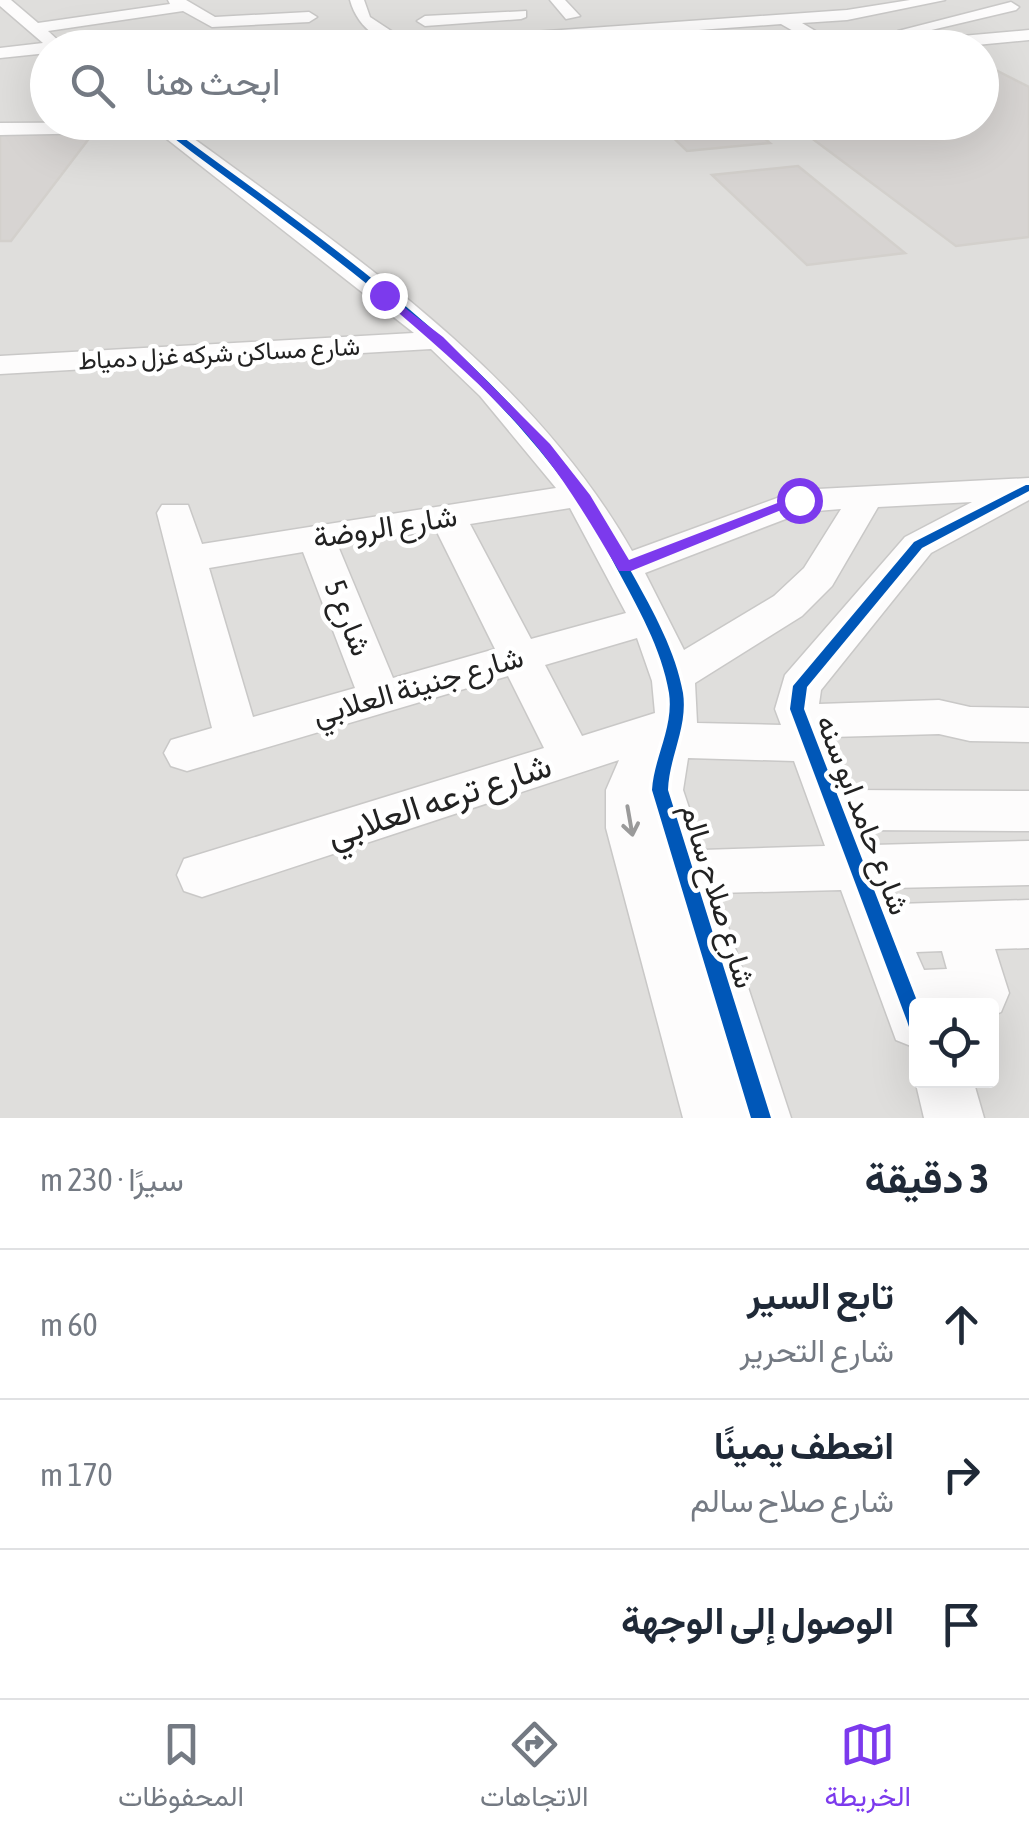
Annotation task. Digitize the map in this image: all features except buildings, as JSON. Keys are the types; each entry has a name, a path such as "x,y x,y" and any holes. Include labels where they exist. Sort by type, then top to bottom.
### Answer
{"street":[{"path":"14,11 124,0"},
{"path":"14,11 140,0"},
{"path":"239,0 271,20"},
{"path":"358,0 362,19 380,30"},
{"path":"410,0 425,22 437,30"},
{"path":"425,22 463,9 660,12 832,0"},
{"path":"883,30 938,0"},
{"path":"883,30 899,18 980,0 1020,7"},
{"path":"14,11 180,3 212,22 271,20 308,8 323,30"},
{"path":"754,7 799,30"},
{"path":"646,30 847,16 883,30 927,26 1020,7"},
{"path":"463,9 484,30"},
{"path":"14,11 35,30"},
{"path":"660,12 677,30"},
{"path":"899,18 927,26"},
{"path":"955,20 978,30"},
{"path":"999,38 1029,35"},
{"path":"999,50 1029,47"},
{"path":"0,53 30,50"},
{"path":"0,129 30,128"},
{"name":"شارع صلاح سالم","path":"181,140 438,340 545,447 582,495 625,567 650,620 677,700 660,790 761,1118"},
{"name":"شارع مساكن شركه غزل دمياط","path":"0,365 438,340"},
{"path":"625,567 783,504 1027,488"},
{"name":"شارع حامد ابو سنه","path":"909,1004 797,709 800,686 910,553 929,538 1027,488"},
{"name":"شارع الروضة","path":"188,559 582,495"},
{"path":"672,677 788,606 818,576 867,496"},
{"path":"175,513 237,739"},
{"path":"448,517 571,758"},
{"name":"شارع 5","path":"316,538 380,697"},
{"name":"شارع جنينة العلابي","path":"186,753 650,620"},
{"name":"شارع ترعه العلابي","path":"202,875 571,758 672,734 807,732 940,717 970,724 1029,725"},
{"path":"672,734 632,777 626,810 712,1118"},
{"path":"838,810 1029,811"},
{"path":"684,872 1017,864 1029,921 880,929"},
{"path":"960,998 982,993 961,926"},
{"path":"946,1088 954,1118"}],"shaded area":[{"path":"0,0 1029,0 1029,1118 0,1118"}],"cycle path":[{"path":"181,140 294,223 428,331 490,389 547,452 597,520 638,595 673,681 676,719 660,790 761,1118"},
{"path":"909,1003 797,709 800,686 918,545 1026,488"}],"route":[{"path":"384,295 438,340 545,447 582,495 625,567 799,500"}]}
